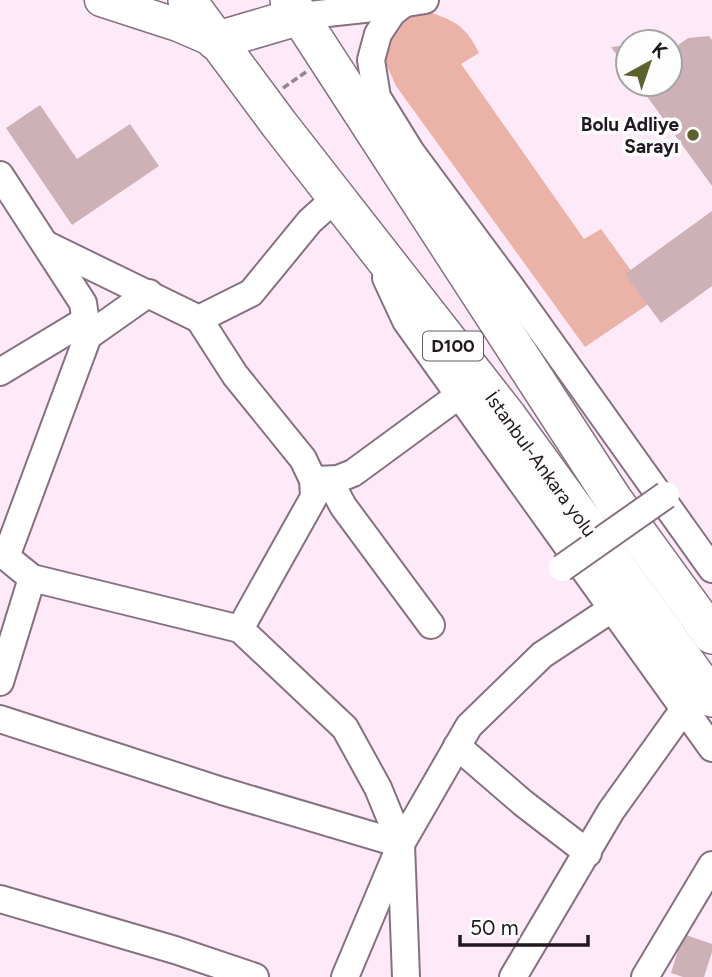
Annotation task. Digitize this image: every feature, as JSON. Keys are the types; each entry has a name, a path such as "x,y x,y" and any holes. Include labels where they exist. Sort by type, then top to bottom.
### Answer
{"highway":[{"name":"İstanbul-Ankara yolu","path":"187,0 215,41 508,417 698,704"},
{"name":"İstanbul-Ankara yolu","path":"294,8 612,499 712,635"},
{"path":"215,41 294,8"},
{"path":"366,116 411,152"}],"main road":[{"path":"101,0 178,25 215,41"}],"street":[{"path":"294,8 382,7 416,1"},
{"path":"416,1 392,13 378,34 371,60 377,97 411,152 712,569"},
{"path":"0,175 83,303 87,328 3,555 32,578 240,629 345,728 378,788 401,844 406,977"},
{"path":"199,319 251,293 310,220 337,197"},
{"path":"367,234 406,321 514,476 613,608 698,704 712,748"},
{"path":"44,244 199,319 235,375 343,506 431,625"},
{"path":"0,372 149,293"},
{"path":"321,480 353,473 458,396"},
{"path":"240,629 321,480"},
{"path":"562,568 666,495"},
{"path":"0,682 32,578"},
{"path":"345,977 401,844 469,726 542,655 613,608"},
{"path":"513,977 611,811 698,704"},
{"path":"0,719 222,791 401,844"},
{"path":"457,746 523,803 588,853"},
{"path":"645,977 712,865"},
{"path":"0,900 175,950 255,977"}],"path":[{"path":"275,93 309,70"}],"shaded area":[{"path":"426,11 452,21 469,36 479,53 461,64 584,239 601,229 653,301 585,347 396,86 384,59 389,36 403,19"}],"building":[{"name":"Bolu Adliye Sarayı","path":"709,36 712,40 712,186 648,98 684,98 684,41"},
{"path":"40,105 77,159 130,124 159,166 72,225 6,128"},
{"path":"712,211 712,286 661,323 625,274"},
{"path":"683,934 712,944 704,977 683,977 671,973"}],"place":[{"name":"Bolu Adliye Sarayı","path":"693,135"}]}
